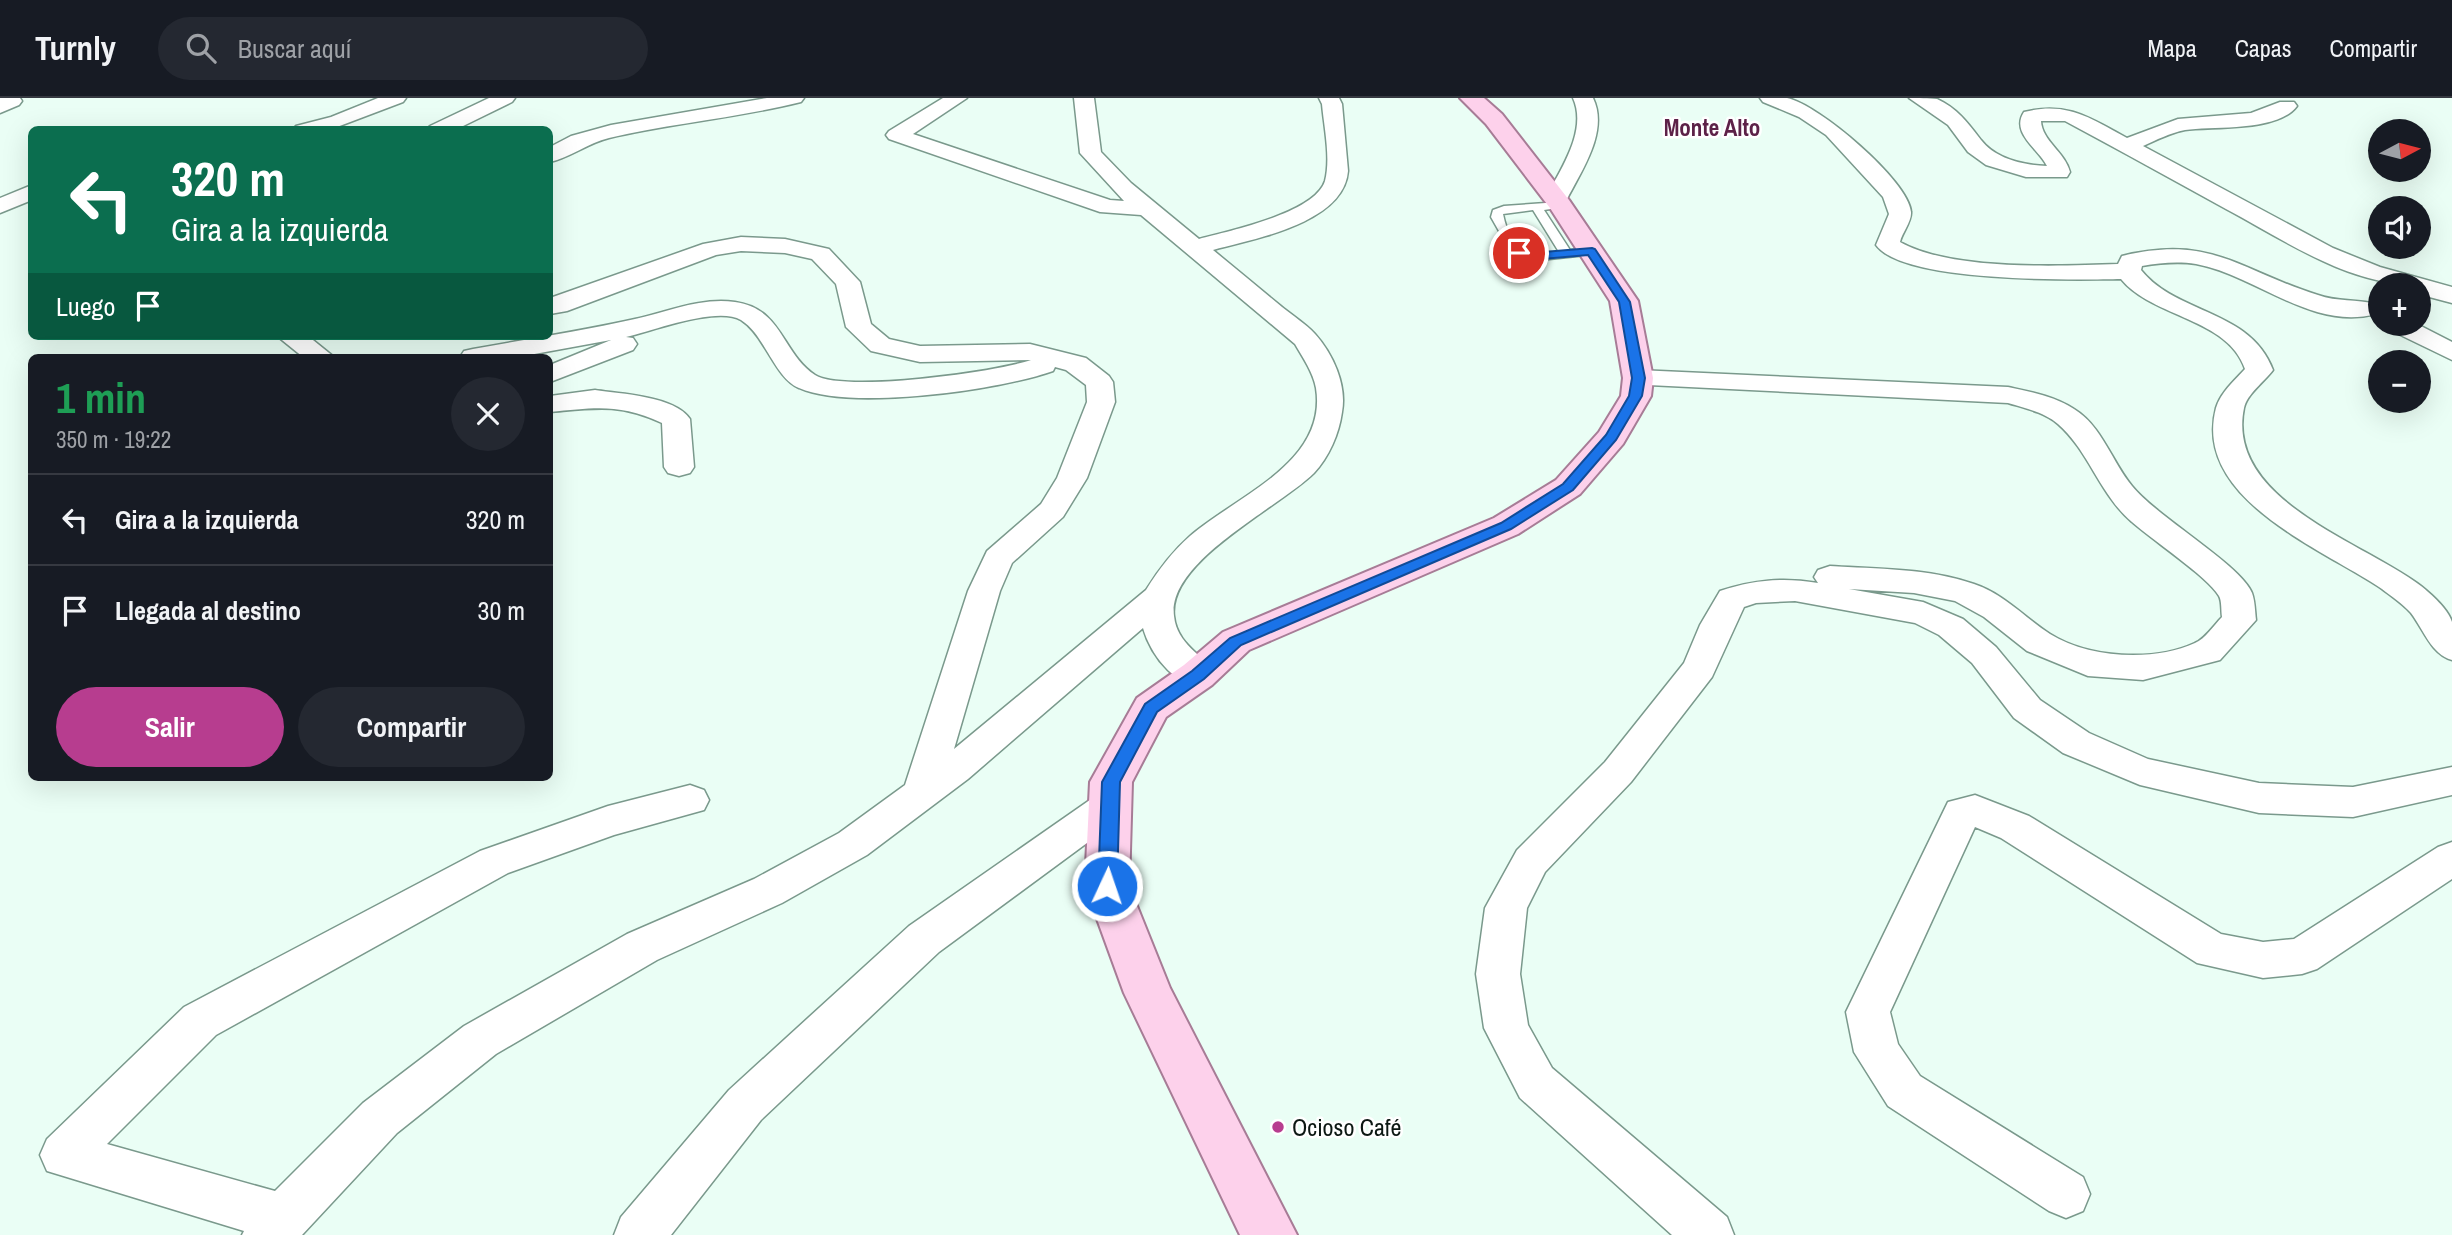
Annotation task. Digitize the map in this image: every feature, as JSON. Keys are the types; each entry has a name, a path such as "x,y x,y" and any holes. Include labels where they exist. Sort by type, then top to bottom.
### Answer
{"main road":[{"path":"1269,1235 1148,993 1107,886 1111,782 1151,708 1198,675 1236,641 1506,526 1568,487 1612,437 1636,396 1638,378 1625,302 1579,252 1551,204 1494,119 1471,98"}],"street":[{"path":"0,107 12,101 4,98"},
{"path":"319,126 396,98"},
{"path":"446,126 506,98"},
{"path":"553,154 599,134 794,98"},
{"path":"957,98 896,135 1108,207 1146,208"},
{"path":"691,800 608,821 494,862 200,1021 64,1155 276,1226 380,1118 480,1041 642,947 768,891 853,844 955,769 1158,597 1188,553 1304,467 1322,434 1330,392 1306,340 1123,188 1091,153 1084,98"},
{"path":"1194,248 1307,213 1329,195 1337,182 1332,104 1329,98"},
{"path":"1551,204 1589,127 1590,106 1583,98"},
{"path":"1770,98 1806,113 1833,131 1894,195 1900,214 1889,234 1888,245 1901,254 1981,271 2021,274 2128,271"},
{"path":"1919,98 1944,111 1963,127 1977,148 2001,163 2022,170 2059,172 2058,165 2035,139 2029,123 2031,116 2054,113 2079,120 2325,253 2374,273"},
{"path":"2124,146 2185,124 2246,120 2274,114 2287,106"},
{"path":"0,206 28,194"},
{"path":"2246,212 2294,267 2310,281 2368,310"},
{"path":"553,305 567,303 711,248 741,244 785,246 820,254 848,282 859,327 880,345 920,354 1030,352 1076,364 1099,382 1101,402 1072,478 1052,510 998,558 984,591 922,793"},
{"path":"2128,271 2131,261 2152,255 2178,253 2207,258 2245,271 2320,305 2368,312"},
{"path":"2128,271 2142,287 2241,340 2258,358 2259,370 2230,407 2227,447 2247,480 2271,507 2381,573 2418,601 2452,648"},
{"path":"2431,289 2452,295"},
{"path":"489,354 638,327 708,310 739,310 757,319 791,367 808,383 838,389 884,389 1008,376 1060,360"},
{"path":"553,373 708,310"},
{"path":"2421,336 2452,352"},
{"path":"296,340 317,354"},
{"path":"1638,378 2008,395 2040,403 2066,416 2086,437 2119,491 2141,514 2214,572 2236,594 2239,620 2208,652 2143,668 2088,664 2039,643 1996,609 1964,592 1914,582 1831,577 1732,598 1717,625 1700,668 1618,772 1531,861 1506,908 1498,974 1506,1028 1536,1083 1709,1235"},
{"path":"553,404 595,398 647,406 676,419 679,467"},
{"path":"1769,592 1795,590 1923,613 1951,627 1984,655 2027,709 2076,743 2140,771 2259,797 2353,802 2452,781"},
{"path":"1158,597 1155,619 1164,643 1198,675"},
{"path":"639,1235 745,1105 924,939 1111,805"},
{"path":"2066,1194 1904,1091 1877,1052 1867,1012 1962,813 1975,810 2015,827 2212,950 2263,960 2302,956 2452,858"}],"lane":[{"path":"1551,204 1497,212 1497,217 1514,250 1531,256 1579,252"}],"place":[{"name":"Ocioso Café","path":"1278,1127"}],"district":[{"name":"Monte Alto","path":"1712,127"}],"route":[{"path":"1107,886 1111,782 1151,708 1198,675 1236,641 1506,526 1568,487 1612,437 1636,396 1638,378 1625,302 1592,251 1531,256 1519,253"}]}
